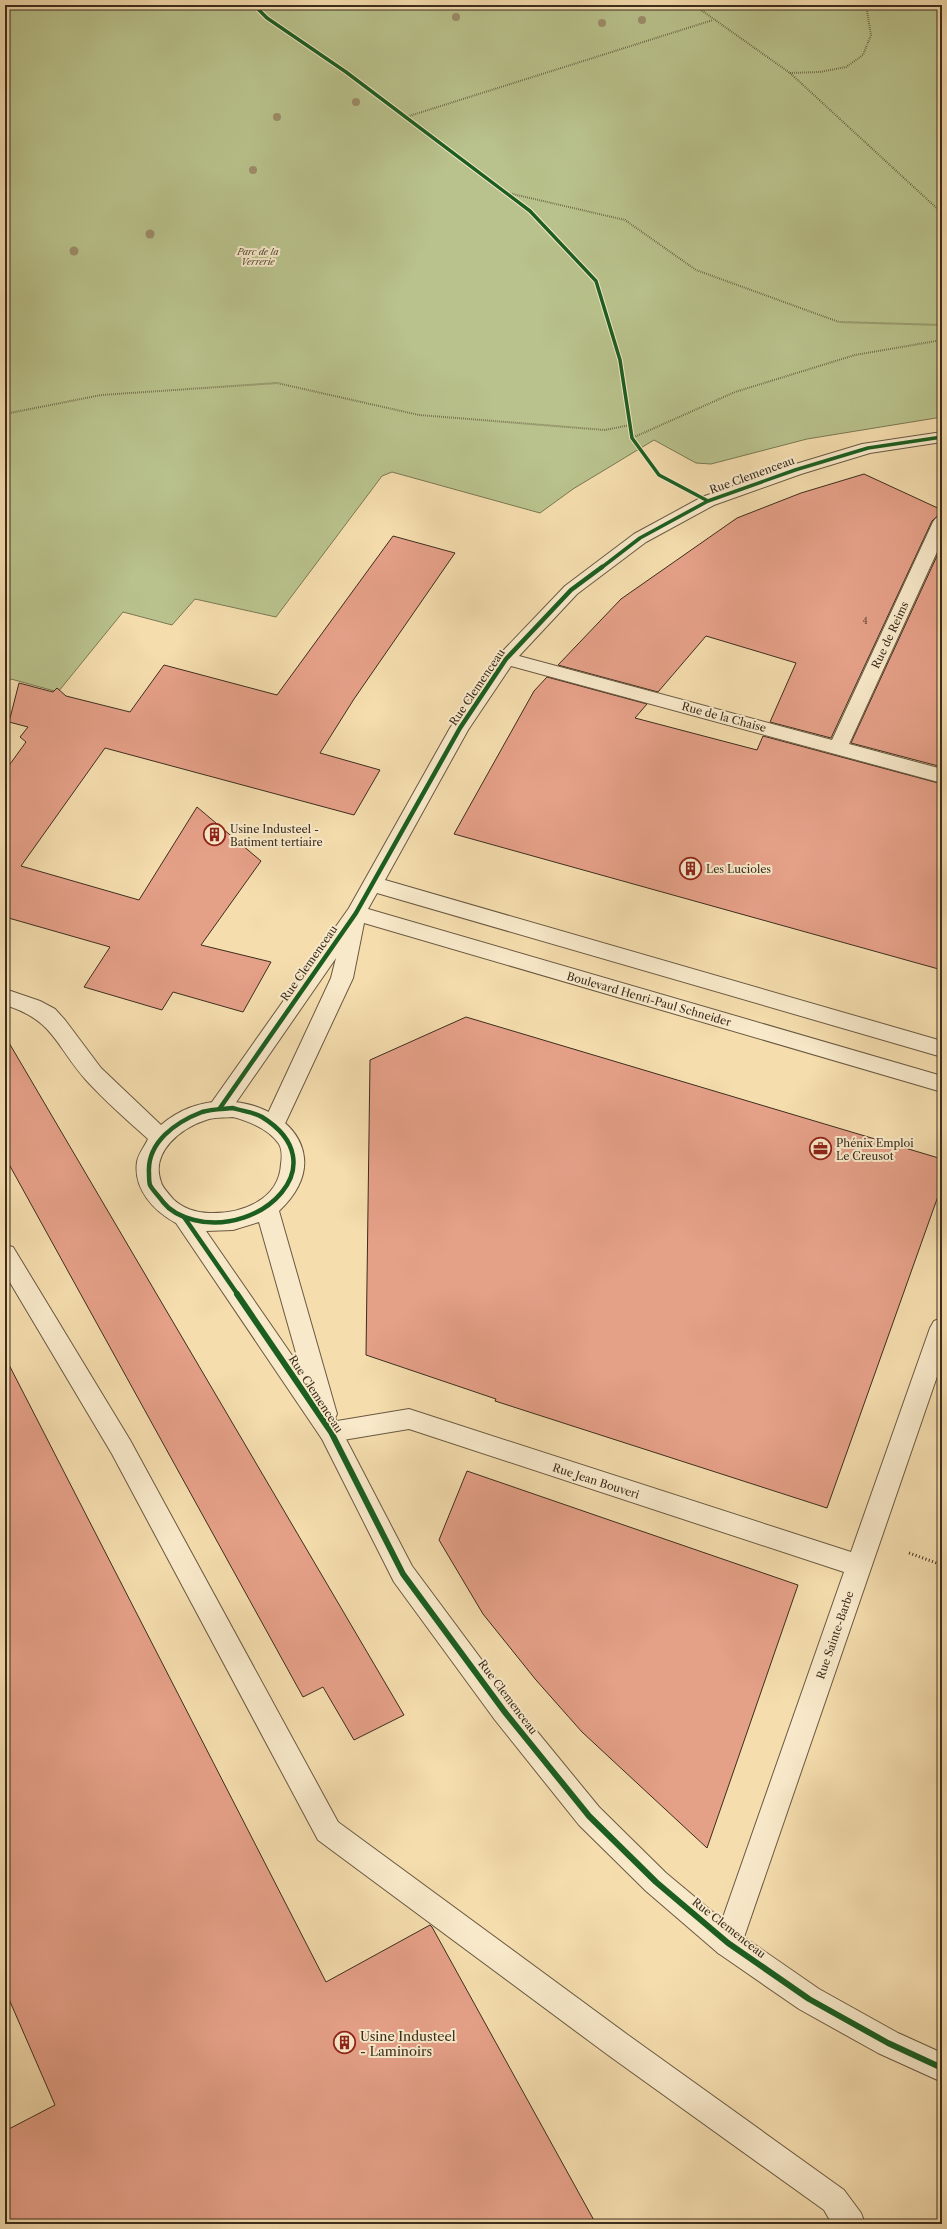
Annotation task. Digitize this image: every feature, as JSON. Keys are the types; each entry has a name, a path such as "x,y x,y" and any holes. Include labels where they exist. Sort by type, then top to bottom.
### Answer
{"street":[{"name":"Rue Clemenceau","path":"220,1108 356,913 460,728 506,659 571,590 640,538 708,501 795,470 868,448 942,437"},
{"name":"Rue de Reims","path":"838,747 942,522"},
{"name":"Rue de la Chaise","path":"506,659 942,776"},
{"path":"372,884 942,1050"},
{"name":"Rue Clemenceau","path":"274,1124 342,978 356,913"},
{"name":"Boulevard Henri-Paul Schneider","path":"356,913 942,1084"},
{"path":"5,997 38,1009 47,1014 84,1063 111,1093 160,1136"},
{"name":"Rue Clemenceau","path":"220,1108 246,1110 258,1114 274,1124 287,1139 294,1156 291,1175 282,1193 267,1208 248,1217 227,1222 205,1222 184,1217 166,1206 153,1190 148,1172 150,1154 160,1136 176,1122 197,1112 220,1108"},
{"name":"Rue Clemenceau","path":"267,1208 331,1432"},
{"name":"Rue Clemenceau","path":"184,1217 331,1432 403,1574 504,1710 589,1816 656,1882 728,1943 809,1999 888,2043 942,2068"},
{"path":"5,1254 121,1447 328,1831 618,2045 834,2200 850,2224"},
{"name":"Rue Sainte-Barbe","path":"728,1943 942,1328"},
{"name":"Rue Jean Bouveri","path":"331,1432 408,1419 859,1566"}],"path":[{"path":"694,5 713,20 790,72 942,213"},
{"path":"790,72 820,72 846,67 863,55 871,35 866,5"},
{"path":"406,117 713,20"},
{"path":"400,113 412,122"},
{"path":"499,187 520,204"},
{"path":"504,192 625,220 696,270 838,322 942,325"},
{"path":"632,438 722,398 757,385 855,355 942,340"},
{"path":"5,414 101,395 277,383 419,415 604,430 630,425"},
{"path":"629,418 632,438 637,444"}],"green space":[{"name":"Parc de la Verrerie","path":"5,5 942,5 942,417 807,439 711,464 696,463 654,440 573,489 540,513 392,472 382,476 276,617 195,599 172,625 123,612 58,692 11,679 5,687"}],"building":[{"path":"864,474 942,510 942,515 936,517 932,521 831,738 770,722 796,663 706,636 658,692 558,665 621,599 737,518 801,493"},
{"name":"Usine Industeel - Batiment tertiaire","path":"393,536 455,553 354,699 320,753 380,770 354,815 105,748 21,866 139,900 197,807 261,861 201,945 271,962 243,1012 173,992 162,1010 84,987 110,947 5,917 5,771 26,742 20,737 28,727 9,722 19,683 53,692 57,688 66,696 130,712 164,665 277,695"},
{"path":"942,545 942,767 851,743"},
{"path":"547,677 647,704 635,718 757,750 763,736 942,784 942,970 454,834 534,691"},
{"path":"466,1017 942,1159 942,1185 827,1508 495,1401 496,1399 366,1355 370,1060"},
{"path":"5,1036 404,1715 354,1740 323,1687 303,1697 5,1157"},
{"path":"5,1357 326,1982 430,1925 596,2224 5,2224 5,2131 55,2105 5,1990"},
{"path":"467,1471 798,1585 707,1848 582,1732 536,1680 483,1614 439,1540"}],"cycle path":[{"path":"254,5 267,18 346,72 530,211 596,281 620,360 632,438 659,475 708,501"},
{"path":"220,1108 356,913 460,728 506,659 571,590 640,538 708,501 795,470 868,448 942,437"},
{"path":"184,1217 205,1222 233,1221 260,1212 272,1204 288,1183 292,1169 291,1148 286,1137 261,1116 233,1108 204,1111 178,1122 159,1140 148,1161 149,1184 166,1206 184,1217 331,1432 403,1574 504,1711 589,1816 656,1882 728,1943 809,1999 888,2043 942,2068"}],"place":[{"name":"Usine Industeel - Batiment tertiaire","path":"215,835"},
{"name":"Les Lucioles","path":"691,869"},
{"name":"Phénix Emploi Le Creusot","path":"821,1149"},
{"name":"Usine Industeel - Laminoirs","path":"344,2043"}]}
